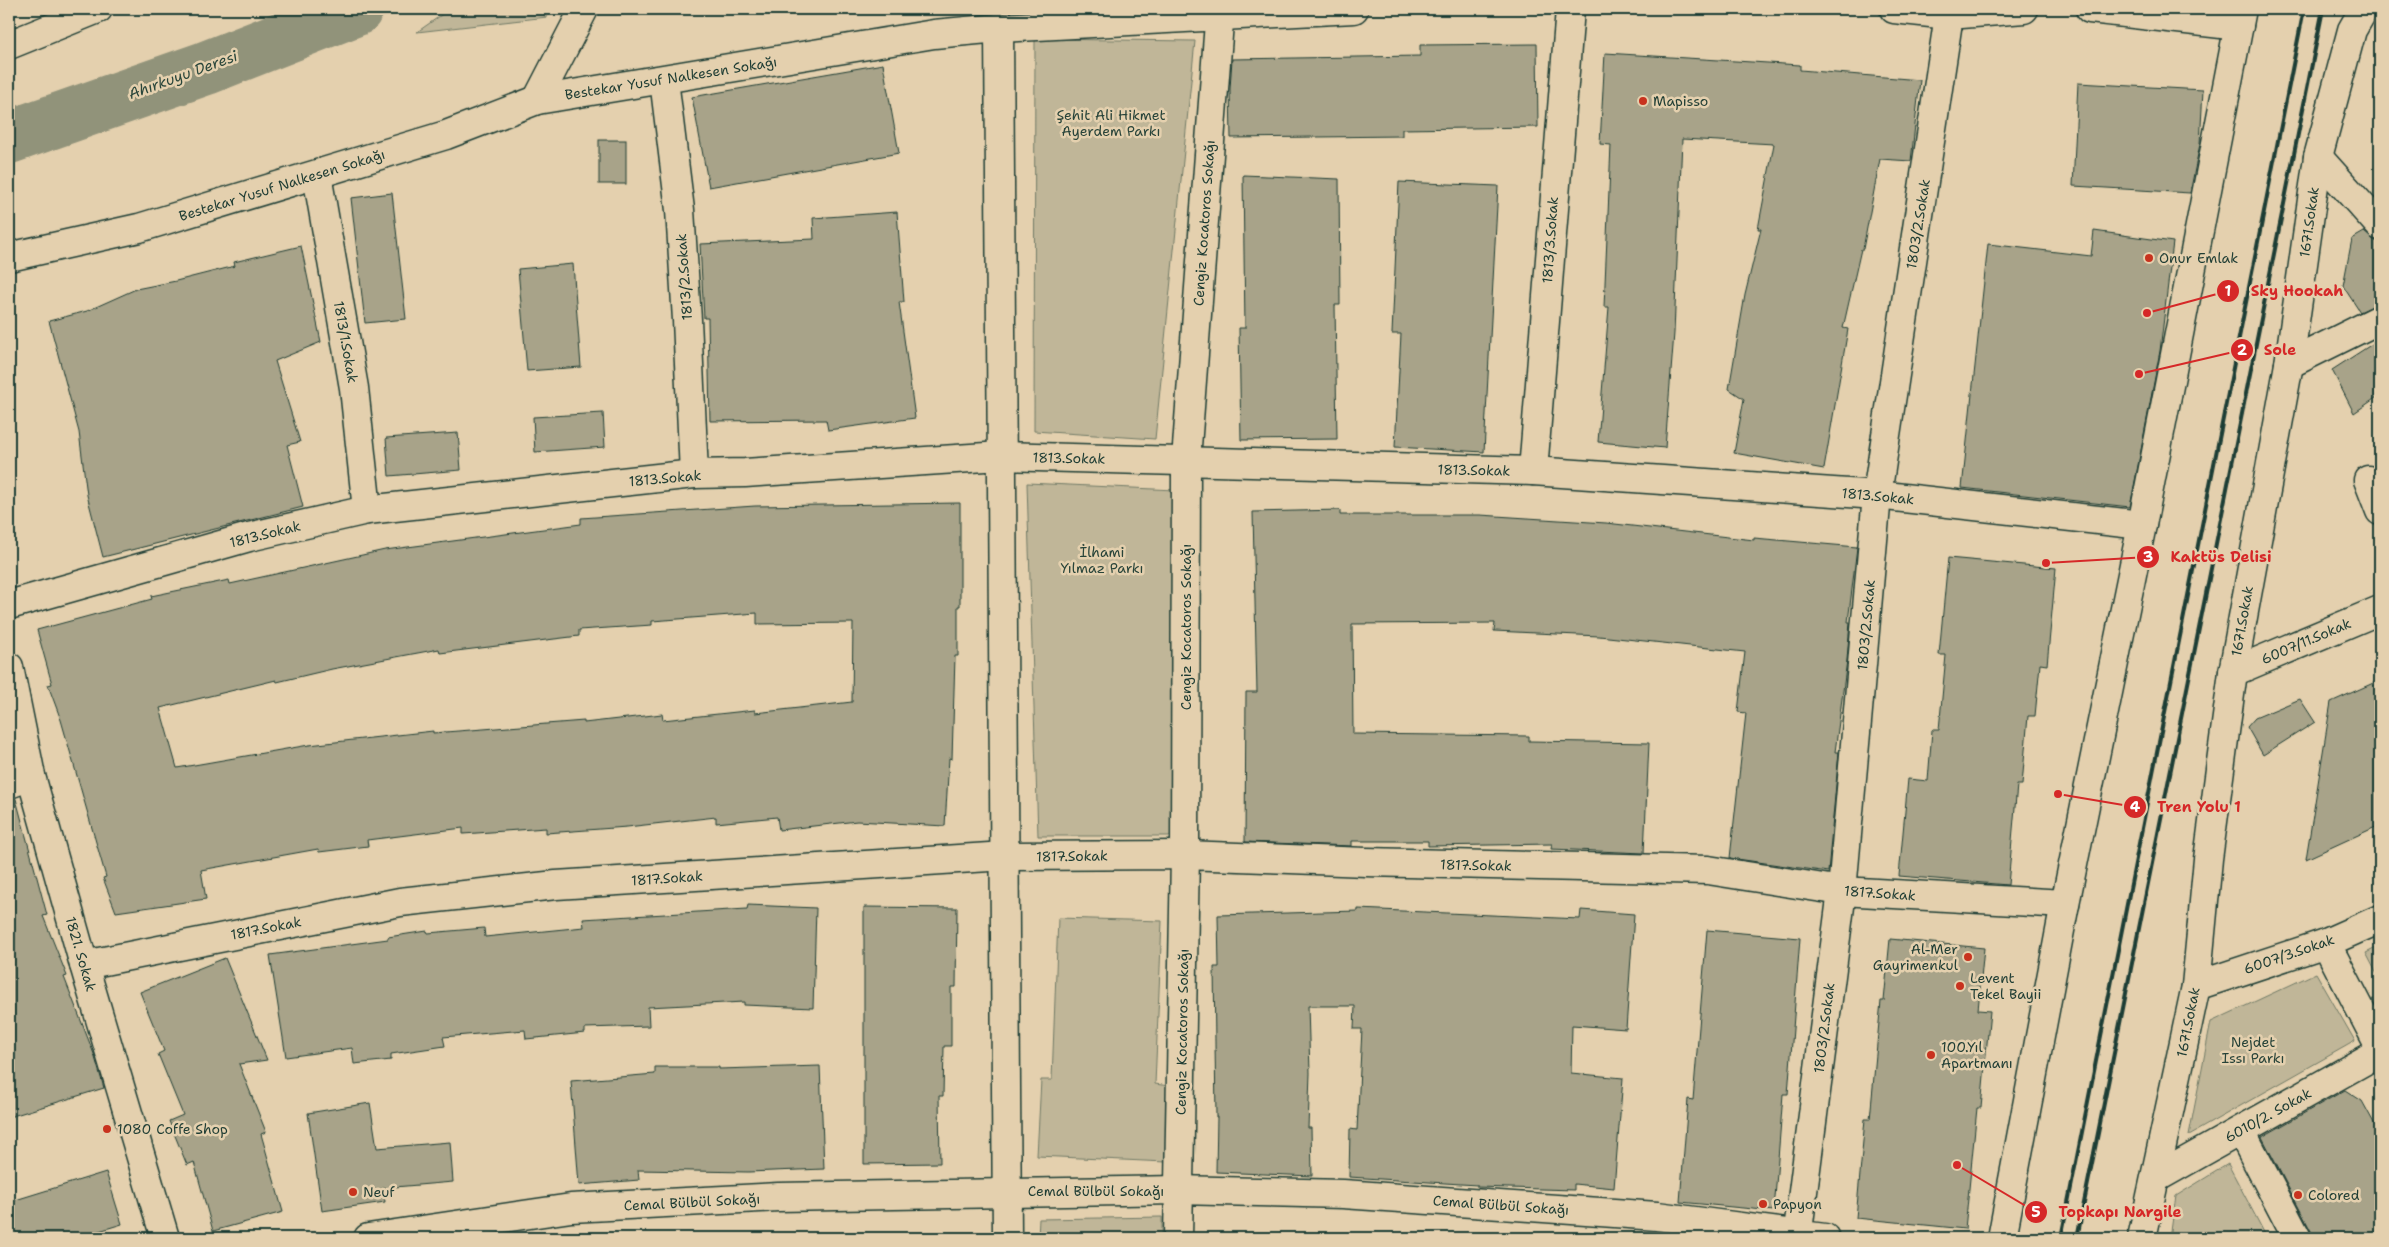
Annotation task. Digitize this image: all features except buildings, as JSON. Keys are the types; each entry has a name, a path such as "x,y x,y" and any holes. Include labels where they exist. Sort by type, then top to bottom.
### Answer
{"street":[{"path":"9,45 98,9"},
{"path":"538,100 584,9"},
{"name":"Bestekar Yusuf Nalkesen Sokağı","path":"9,257 140,228 446,135 538,100 934,34 999,28 1040,17 1354,9"},
{"name":"1813/3.Sokak","path":"1533,471 1570,9"},
{"path":"1894,9 1950,14 2024,9"},
{"path":"2002,1238 2065,904 2142,525 2240,17 2090,9"},
{"name":"1671.Sokak","path":"2142,1238 2196,986 2208,859 2233,672 2289,364 2318,157 2352,30 2364,9"},
{"name":"Cengiz Kocatoros Sokağı","path":"1178,1238 1185,855 1186,460 1220,13"},
{"name":"1803/2.Sokak","path":"1797,1236 1842,890 1877,495 1950,14"},
{"path":"999,28 1005,856 1005,1191 1007,1238"},
{"name":"1813/2.Sokak","path":"664,80 680,219 694,474"},
{"path":"2318,157 2380,226"},
{"name":"1813/1.Sokak","path":"317,174 354,388 367,510"},
{"path":"2289,364 2380,319"},
{"name":"1813.Sokak","path":"9,605 249,537 367,510 694,474 745,473 1002,456 1533,471 1877,495 2142,525"},
{"path":"2368,480 2380,511"},
{"name":"6007/11.Sokak","path":"2233,672 2380,610"},
{"name":"1821. Sokak","path":"9,667 20,780 84,965 165,1238"},
{"name":"1817.Sokak","path":"84,965 400,902 556,885 1005,856 1185,855 1366,862 1708,870 1842,890 2065,904"},
{"name":"6007/3.Sokak","path":"2196,986 2326,943 2380,919"},
{"path":"2326,943 2380,1048"},
{"name":"6010/2. Sokak","path":"2156,1178 2380,1052"},
{"path":"2241,1131 2297,1238"},
{"name":"Cemal Bülbül Sokağı","path":"368,1238 572,1208 778,1197 1005,1191 1178,1190 1343,1194 1657,1216 1797,1236 1825,1238"}],"green space":[{"path":"450,9 553,9 547,17 417,32"},
{"name":"Şehit Ali Hikmet Ayerdem Parkı","path":"1035,39 1195,41 1155,439 1034,431"},
{"name":"İlhami Yılmaz Parkı","path":"1027,483 1175,490 1173,836 1038,836"},
{"path":"1058,918 1162,921 1155,1084 1169,1086 1166,1162 1037,1156 1041,1080 1052,1080"},
{"path":"2380,946 2380,980 2366,953"},
{"name":"Nejdet Issı Parkı","path":"2316,973 2355,1041 2189,1135 2211,1022"},
{"path":"2228,1164 2267,1238 2170,1238 2176,1196"},
{"path":"1162,1217 1162,1238 1038,1238 1039,1219"}],"waterway":[{"name":"Ahırkuyu Deresi","path":"9,137 206,68 356,9"}],"railway":[{"path":"2061,1238 2304,9"},
{"path":"2077,1238 2323,9"}],"place":[{"name":"Mapisso","path":"1643,101"},
{"name":"Onur Emlak","path":"2149,258"},
{"name":"Sky Hookah","path":"2147,313"},
{"name":"Sole","path":"2139,374"},
{"name":"Kaktüs Delisi","path":"2046,563"},
{"name":"Tren Yolu 1","path":"2058,794"},
{"name":"Al-Mer Gayrimenkul","path":"1968,957"},
{"name":"Levent Tekel Bayii","path":"1960,986"},
{"name":"100.Yıl Apartmanı","path":"1931,1055"},
{"name":"1080 Coffe Shop","path":"107,1129"},
{"name":"Topkapı Nargile","path":"1957,1165"},
{"name":"Neuf","path":"353,1192"},
{"name":"Colored","path":"2298,1195"},
{"name":"Papyon","path":"1763,1204"}]}
